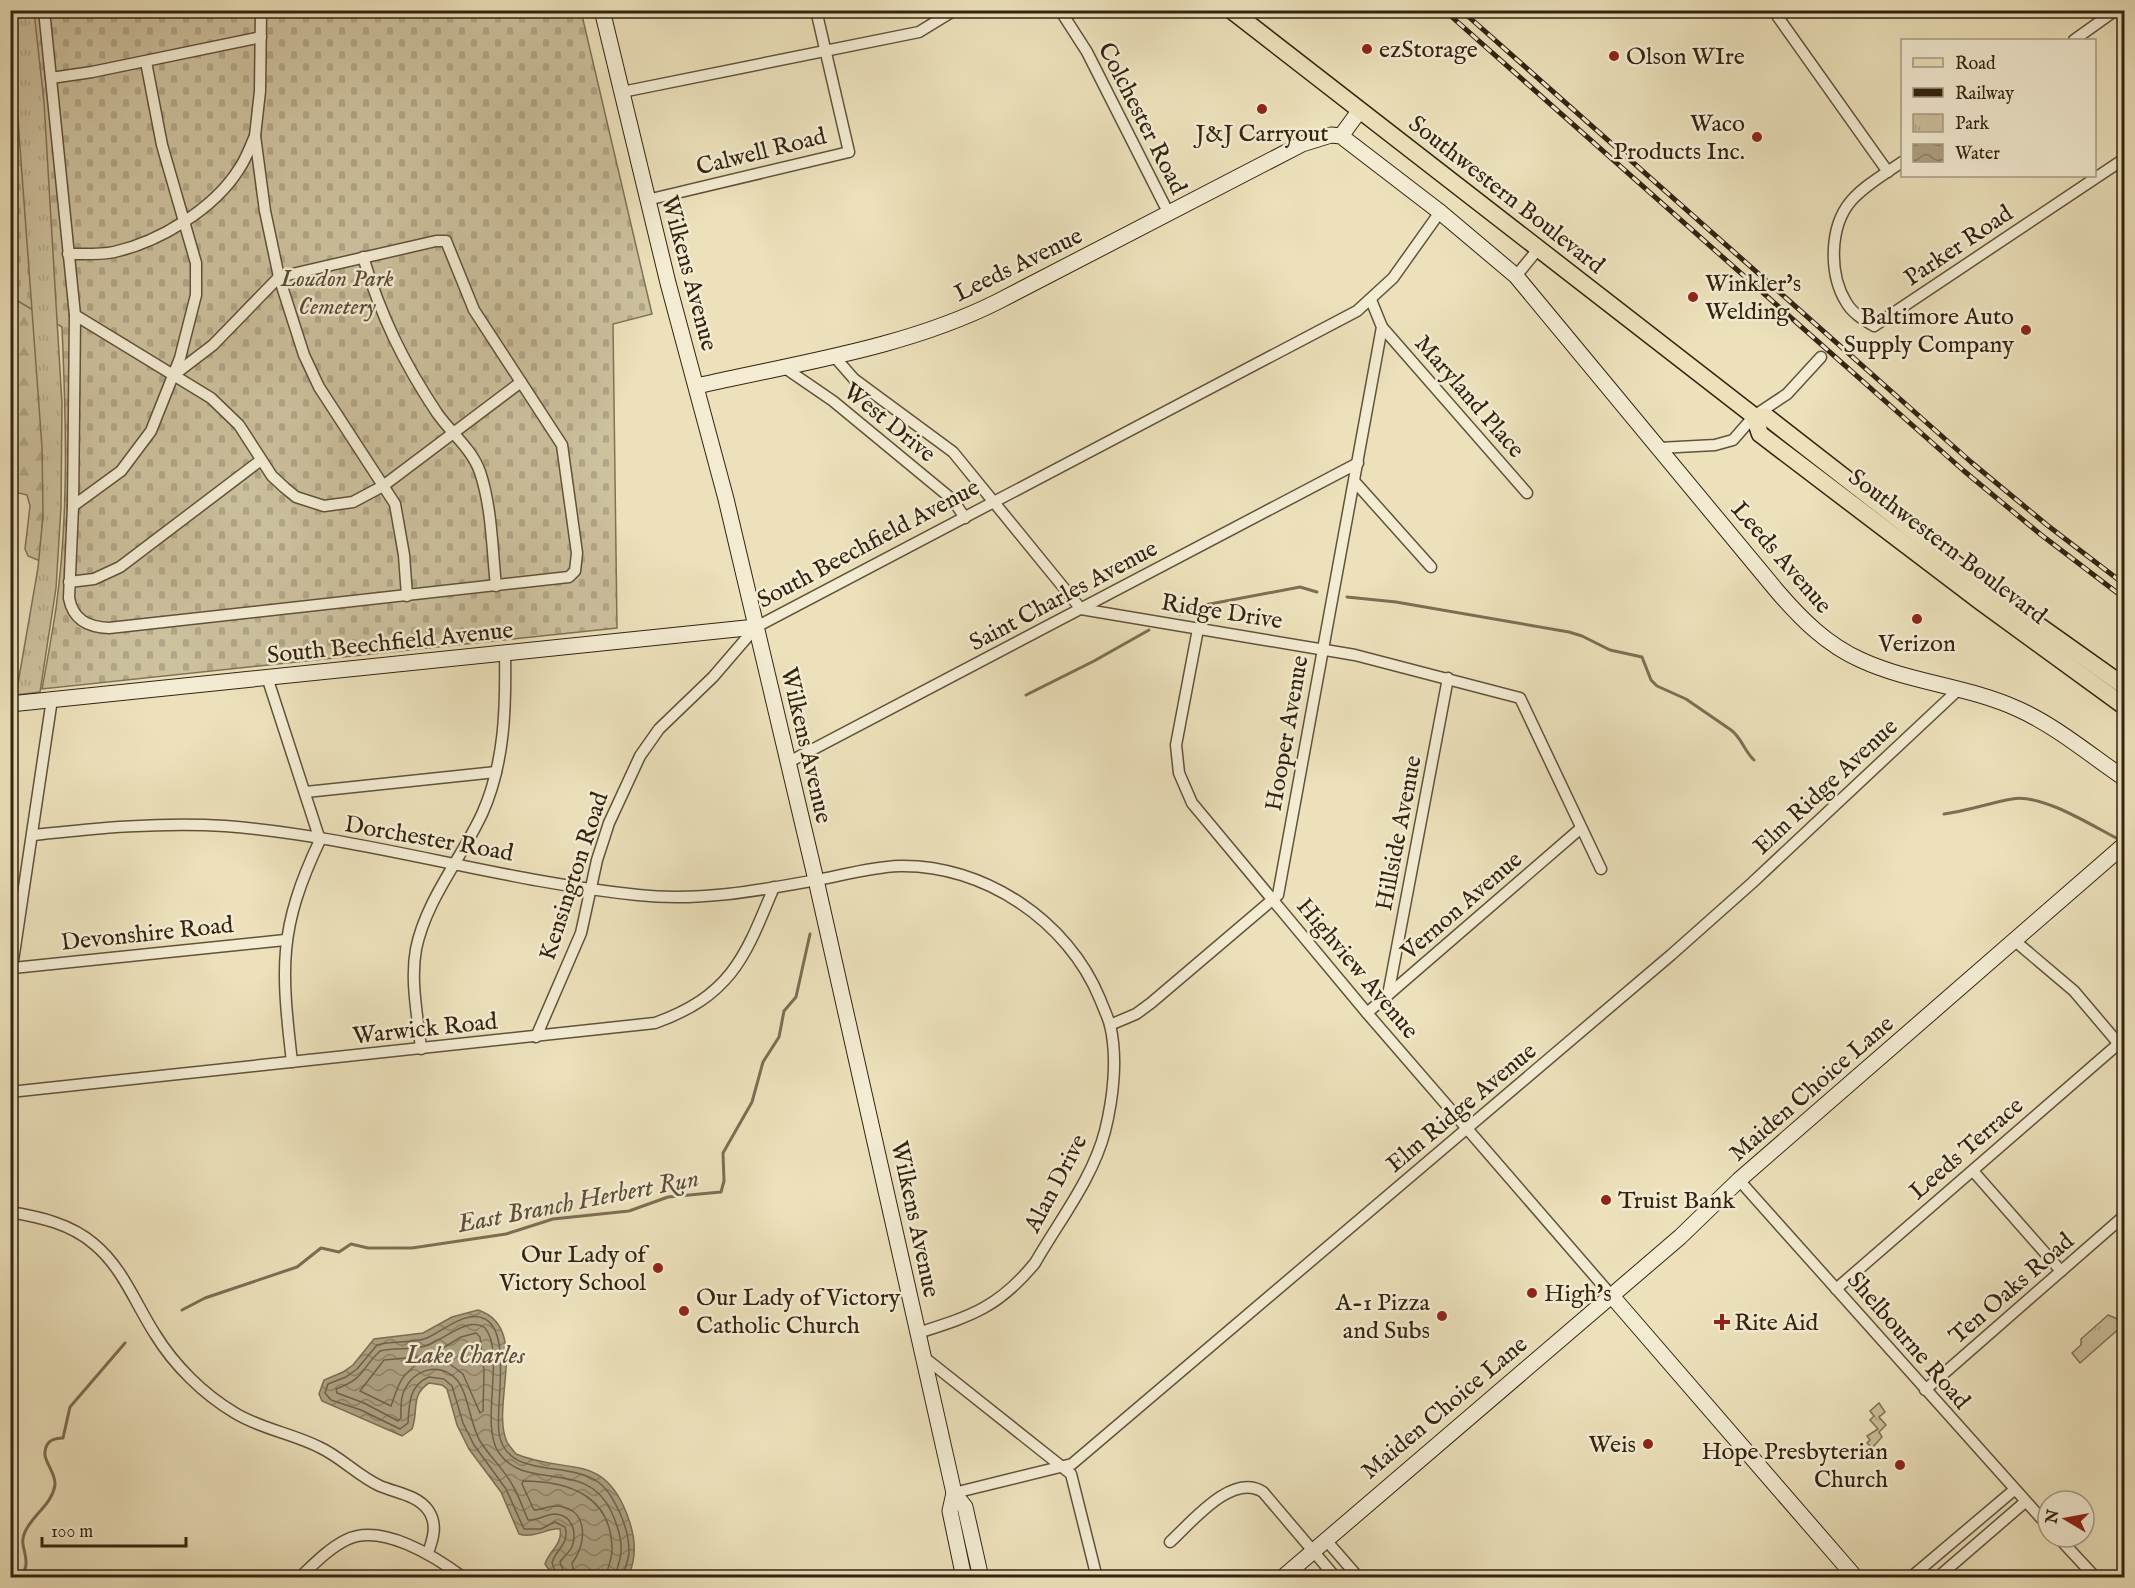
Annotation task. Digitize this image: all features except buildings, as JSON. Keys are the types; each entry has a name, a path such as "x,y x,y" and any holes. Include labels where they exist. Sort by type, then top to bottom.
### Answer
{"main road":[{"name":"Southwestern Boulevard","path":"1231,10 1754,416 1760,434 1981,602 2124,706"},
{"name":"Southwestern Boulevard","path":"1754,416 1767,417 1993,593 2124,686"}],"street":[{"path":"44,10 75,315 74,506 69,582 70,606 80,621 88,625 109,628 496,586 569,577 578,564 562,445 474,310 446,242 442,240 279,277 213,345 175,374"},
{"path":"261,10 260,91 255,136 265,211 279,277 304,355 319,387 398,513 407,596"},
{"name":"Wilkens Avenue","path":"602,10 647,200 697,386 816,880 954,1493 950,1511 964,1578"},
{"path":"816,10 825,51"},
{"path":"622,92 920,32 956,10"},
{"name":"Colchester Road","path":"1060,10 1086,52 1168,214"},
{"path":"1773,10 1888,172 1901,163"},
{"path":"2075,39 2116,10"},
{"path":"51,78 146,62 261,37"},
{"name":"Calwell Road","path":"647,200 849,152 825,51"},
{"path":"74,506 121,471 151,431 175,374 193,311 197,287 196,263 162,145 146,62"},
{"path":"1341,136 1360,110"},
{"name":"Leeds Avenue","path":"697,386 833,355 925,331 960,318 1302,144 1331,135 1341,136 1440,212 1516,276 1777,591 1819,633 1861,660 2025,712 2124,778"},
{"path":"68,254 94,255 130,248 184,220 212,199 233,177 247,155 255,136"},
{"name":"Parker Road","path":"1888,172 1850,203 1836,231 1834,247 1835,261 1846,302 1874,326 2124,159"},
{"name":"South Beechfield Avenue","path":"10,704 756,627 1342,320 1371,300 1398,272 1440,212"},
{"path":"1516,276 1539,248"},
{"path":"363,257 387,329 404,362 452,433 473,457 480,471 488,508 496,586"},
{"path":"1371,300 1382,327"},
{"path":"75,315 175,374 226,411 239,425 261,460 290,493 324,506 353,502 383,486 521,382"},
{"name":"Hooper Avenue","path":"1273,900 1278,895 1382,327"},
{"name":"Maryland Place","path":"1382,327 1527,493"},
{"path":"833,355 854,379 948,447 1081,609"},
{"path":"1659,448 1733,440 1754,416 1787,394 1821,357"},
{"name":"West Drive","path":"782,366 833,401 953,500 965,518"},
{"path":"69,582 94,579 120,567 261,460"},
{"name":"Saint Charles Avenue","path":"787,763 1358,463"},
{"path":"1355,482 1431,567"},
{"name":"Ridge Drive","path":"1081,609 1323,649 1448,678 1520,698 1601,869"},
{"name":"Kensington Road","path":"536,1037 581,933 590,888 609,824 640,756 659,729 713,677 756,627"},
{"name":"Highview Avenue","path":"1198,629 1176,745 1179,773 1192,803 1367,1013 1611,1295"},
{"path":"421,1049 413,971 416,950 429,910 482,814 496,772 505,712 505,652"},
{"path":"267,677 320,840 296,895 285,940 285,1000 292,1062"},
{"name":"Hillside Avenue","path":"1388,995 1448,678"},
{"name":"Elm Ridge Avenue","path":"954,1493 1072,1464 1468,1129 1752,883 1958,690"},
{"path":"10,981 34,835 52,699"},
{"path":"306,792 496,772"},
{"name":"Dorchester Road","path":"34,835 116,827 184,824 266,831 638,895 689,897 816,880"},
{"name":"Vernon Avenue","path":"1367,1013 1581,828"},
{"name":"Maiden Choice Lane","path":"1282,1578 1680,1237 1739,1179 2124,846"},
{"name":"Alan Drive","path":"816,880 875,868 919,867 963,877 1009,897 1053,928 1081,960 1110,1025 1113,1087 1104,1134 1094,1160 1035,1263 1009,1292 993,1304 972,1315 918,1334"},
{"name":"Warwick Road","path":"10,1092 636,1027 676,1016 713,993 747,951 774,887"},
{"path":"1110,1025 1136,1014 1151,1003 1273,900"},
{"name":"Devonshire Road","path":"13,968 285,940"},
{"path":"2015,941 2074,991 2123,1044"},
{"name":"Leeds Terrace","path":"1836,1289 2123,1044"},
{"path":"1973,1171 2061,1271"},
{"name":"Shelbourne Road","path":"1739,1179 2036,1513"},
{"path":"10,1212 52,1221 94,1243 116,1267 154,1333 178,1366 232,1412 271,1431 320,1447 370,1480 420,1502 433,1520 433,1539 428,1553"},
{"name":"Ten Oaks Road","path":"1925,1390 2124,1216"},
{"path":"1611,1295 1856,1578"},
{"path":"925,1358 1071,1474 1097,1578"},
{"path":"1170,1542 1231,1489 1244,1486 1263,1492 1336,1578"},
{"path":"1910,1578 2014,1490"},
{"name":"Wilkens Avenue","path":"954,1493 965,1507 981,1578"},
{"path":"1937,1578 2025,1502"},
{"path":"298,1578 337,1546 358,1536 396,1541 428,1553 464,1578"},
{"path":"1325,1539 1359,1578"},
{"path":"2069,1549 2096,1578"}],"green space":[{"path":"10,11 34,11 44,102 62,404 61,507 56,588 40,692 16,695 38,568 43,516 42,447"},
{"name":"Loudon Park Cemetery","path":"11,11 581,11 652,314 613,324 617,628 42,689 56,608 65,503 62,327 11,297"},
{"path":"10,154 55,327 40,561 28,556 25,549 30,506 27,495 11,491"},
{"path":"2108,1315 2120,1320 2119,1325 2122,1326 2080,1363 2072,1353 2081,1345 2081,1339"},
{"path":"1879,1403 1885,1412 1879,1417 1886,1425 1879,1432 1882,1437 1872,1448 1867,1443 1870,1440 1867,1436 1878,1429 1870,1420 1874,1416 1870,1411"}],"water":[{"name":"Lake Charles","path":"478,1310 494,1319 502,1333 506,1350 503,1427 508,1444 516,1454 584,1469 597,1474 609,1484 620,1500 632,1530 634,1557 628,1577 554,1577 545,1564 558,1543 560,1529 531,1535 519,1534 501,1492 469,1449 457,1425 447,1389 442,1385 429,1383 419,1393 412,1429 402,1436 322,1401 319,1394 324,1380 353,1365 374,1339 423,1333 452,1317"}],"waterway":[{"name":"East Branch Herbert Run","path":"1180,614 1194,607 1300,587 1317,592"},
{"name":"East Branch Herbert Run","path":"1347,597 1396,602 1569,632 1610,650 1642,657 1651,680 1657,686 1686,699 1731,730 1754,760"},
{"name":"East Branch Herbert Run","path":"1026,695 1149,630"},
{"name":"East Branch Herbert Run","path":"1944,814 2012,799 2038,801 2068,812 2120,840"},
{"name":"East Branch Herbert Run","path":"182,1310 205,1298 297,1267 321,1248 339,1252 351,1244 368,1248 412,1248 506,1234 553,1219 629,1211 668,1197 721,1192 724,1181 723,1153 752,1102 763,1062 779,1037 784,1011 796,997 810,934"},
{"name":"East Branch Herbert Run","path":"21,1578 26,1564 23,1536 50,1498 55,1485 53,1474 46,1460 47,1445 52,1440 63,1438 70,1407 125,1343"}],"railway":[{"path":"1444,10 1964,471 2040,534 2124,598"},
{"path":"1461,10 1971,462 2047,525 2124,584"}],"place":[{"name":"ezStorage","path":"1367,49"},
{"name":"Olson WIre","path":"1614,56"},
{"name":"J&J Carryout","path":"1262,109"},
{"name":"Waco Products Inc.","path":"1757,137"},
{"name":"Winkler's Welding","path":"1693,297"},
{"name":"Baltimore Auto Supply Company","path":"2026,330"},
{"name":"Verizon","path":"1917,619"},
{"name":"Truist Bank","path":"1606,1200"},
{"name":"Our Lady of Victory School","path":"658,1268"},
{"name":"High's","path":"1532,1293"},
{"name":"Our Lady of Victory Catholic Church","path":"684,1311"},
{"name":"A-1 Pizza and Subs","path":"1442,1316"},
{"name":"Rite Aid","path":"1722,1322"},
{"name":"Weis","path":"1648,1444"},
{"name":"Hope Presbyterian Church","path":"1900,1465"}]}
